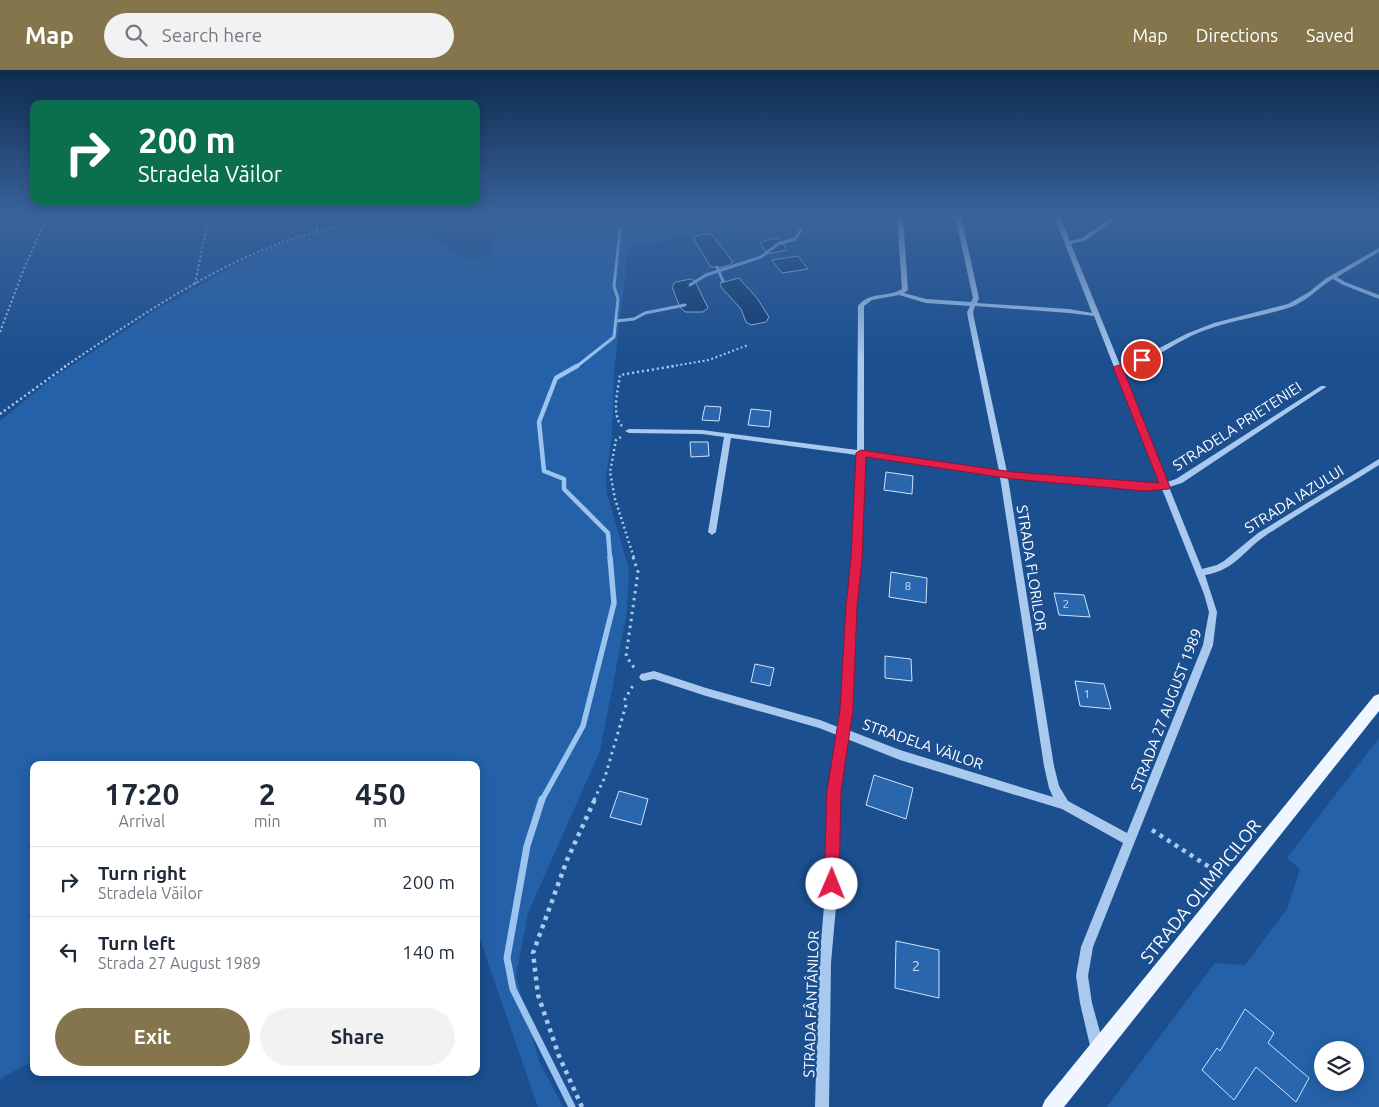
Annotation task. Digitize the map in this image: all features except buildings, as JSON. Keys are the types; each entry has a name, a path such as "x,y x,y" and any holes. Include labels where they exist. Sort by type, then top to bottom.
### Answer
{"main road":[{"name":"STRADA OLIMPICILOR","path":"1052,1107 1379,700"}],"street":[{"path":"903,264 905,286 900,294 917,300 1069,311 1097,315"},
{"name":"STRADA FLORILOR","path":"969,264 976,298 975,305 970,312 1003,475 1049,766 1054,788 1064,806"},
{"name":"STRADA 27 AUGUST 1989","path":"1077,264 1200,573 1213,612 1208,646 1087,947 1082,976 1086,1003 1098,1050"},
{"path":"1118,367 1133,364 1188,335 1216,324 1290,305 1354,264"},
{"path":"1333,277 1379,297"},
{"name":"STRADA FÂNTÂNILOR","path":"822,1107 826,963 832,884 834,791 846,710 851,606 856,575 861,453 861,306 863,302 870,298 900,294"},
{"name":"STRADELA PRIETENIEI","path":"1165,487 1179,481 1323,387"},
{"path":"629,431 702,432 861,453 1003,475 1144,487 1165,487"},
{"path":"712,532 728,436"},
{"name":"STRADA IAZULUI","path":"1200,573 1221,569 1261,535 1379,462"},
{"name":"STRADELA VĂILOR","path":"644,677 654,675 665,678 843,732 900,755 1064,806 1130,841"}],"path":[{"path":"0,332 26,264"},
{"path":"195,285 199,264"},
{"path":"0,414 51,375 195,285 233,264"},
{"path":"582,1107 559,1056 538,995 533,953 567,860 605,777 626,705 625,699 636,681 644,677 632,667 626,656 638,572 615,499 610,472 616,440 629,431 616,420 620,375 709,360 748,345"},
{"path":"1152,830 1214,870"}],"shaded area":[{"path":"237,264 626,264 614,374 612,436 606,479 607,494 629,569 627,612 600,751 528,913 516,976 539,1061 563,1107 538,1107 480,940 480,761 30,761 30,1062 0,1079 0,421 54,377 160,308"},
{"path":"709,264 729,264 722,267"},
{"path":"775,264 804,264 808,269 782,273"},
{"path":"739,278 757,298 769,317 766,322 751,325 746,322 741,309 721,287 720,283"},
{"path":"691,279 695,281 708,308 703,312 685,312 680,307 672,287 675,282"},
{"path":"1379,738 1379,1107 1107,1107 1215,963 1245,965 1287,909 1300,869 1287,858"}],"waterway":[{"path":"576,367 614,337 618,299 614,286 616,264"},
{"path":"719,271 738,264"},
{"path":"717,267 719,271"},
{"path":"690,285 706,275 719,271"},
{"path":"719,271 723,281"},
{"path":"616,321 634,319 645,313 685,305"},
{"path":"577,366 556,378 539,422 544,471 564,479 564,489 608,533 610,558"},
{"path":"542,800 583,726 614,603 610,557"},
{"path":"542,799 527,846 507,958 513,989 572,1107"}],"route":[{"path":"832,884 834,791 842,748 846,710 851,606 855,583 861,453 1013,476 1144,487 1165,487 1118,367 1142,360"}]}
